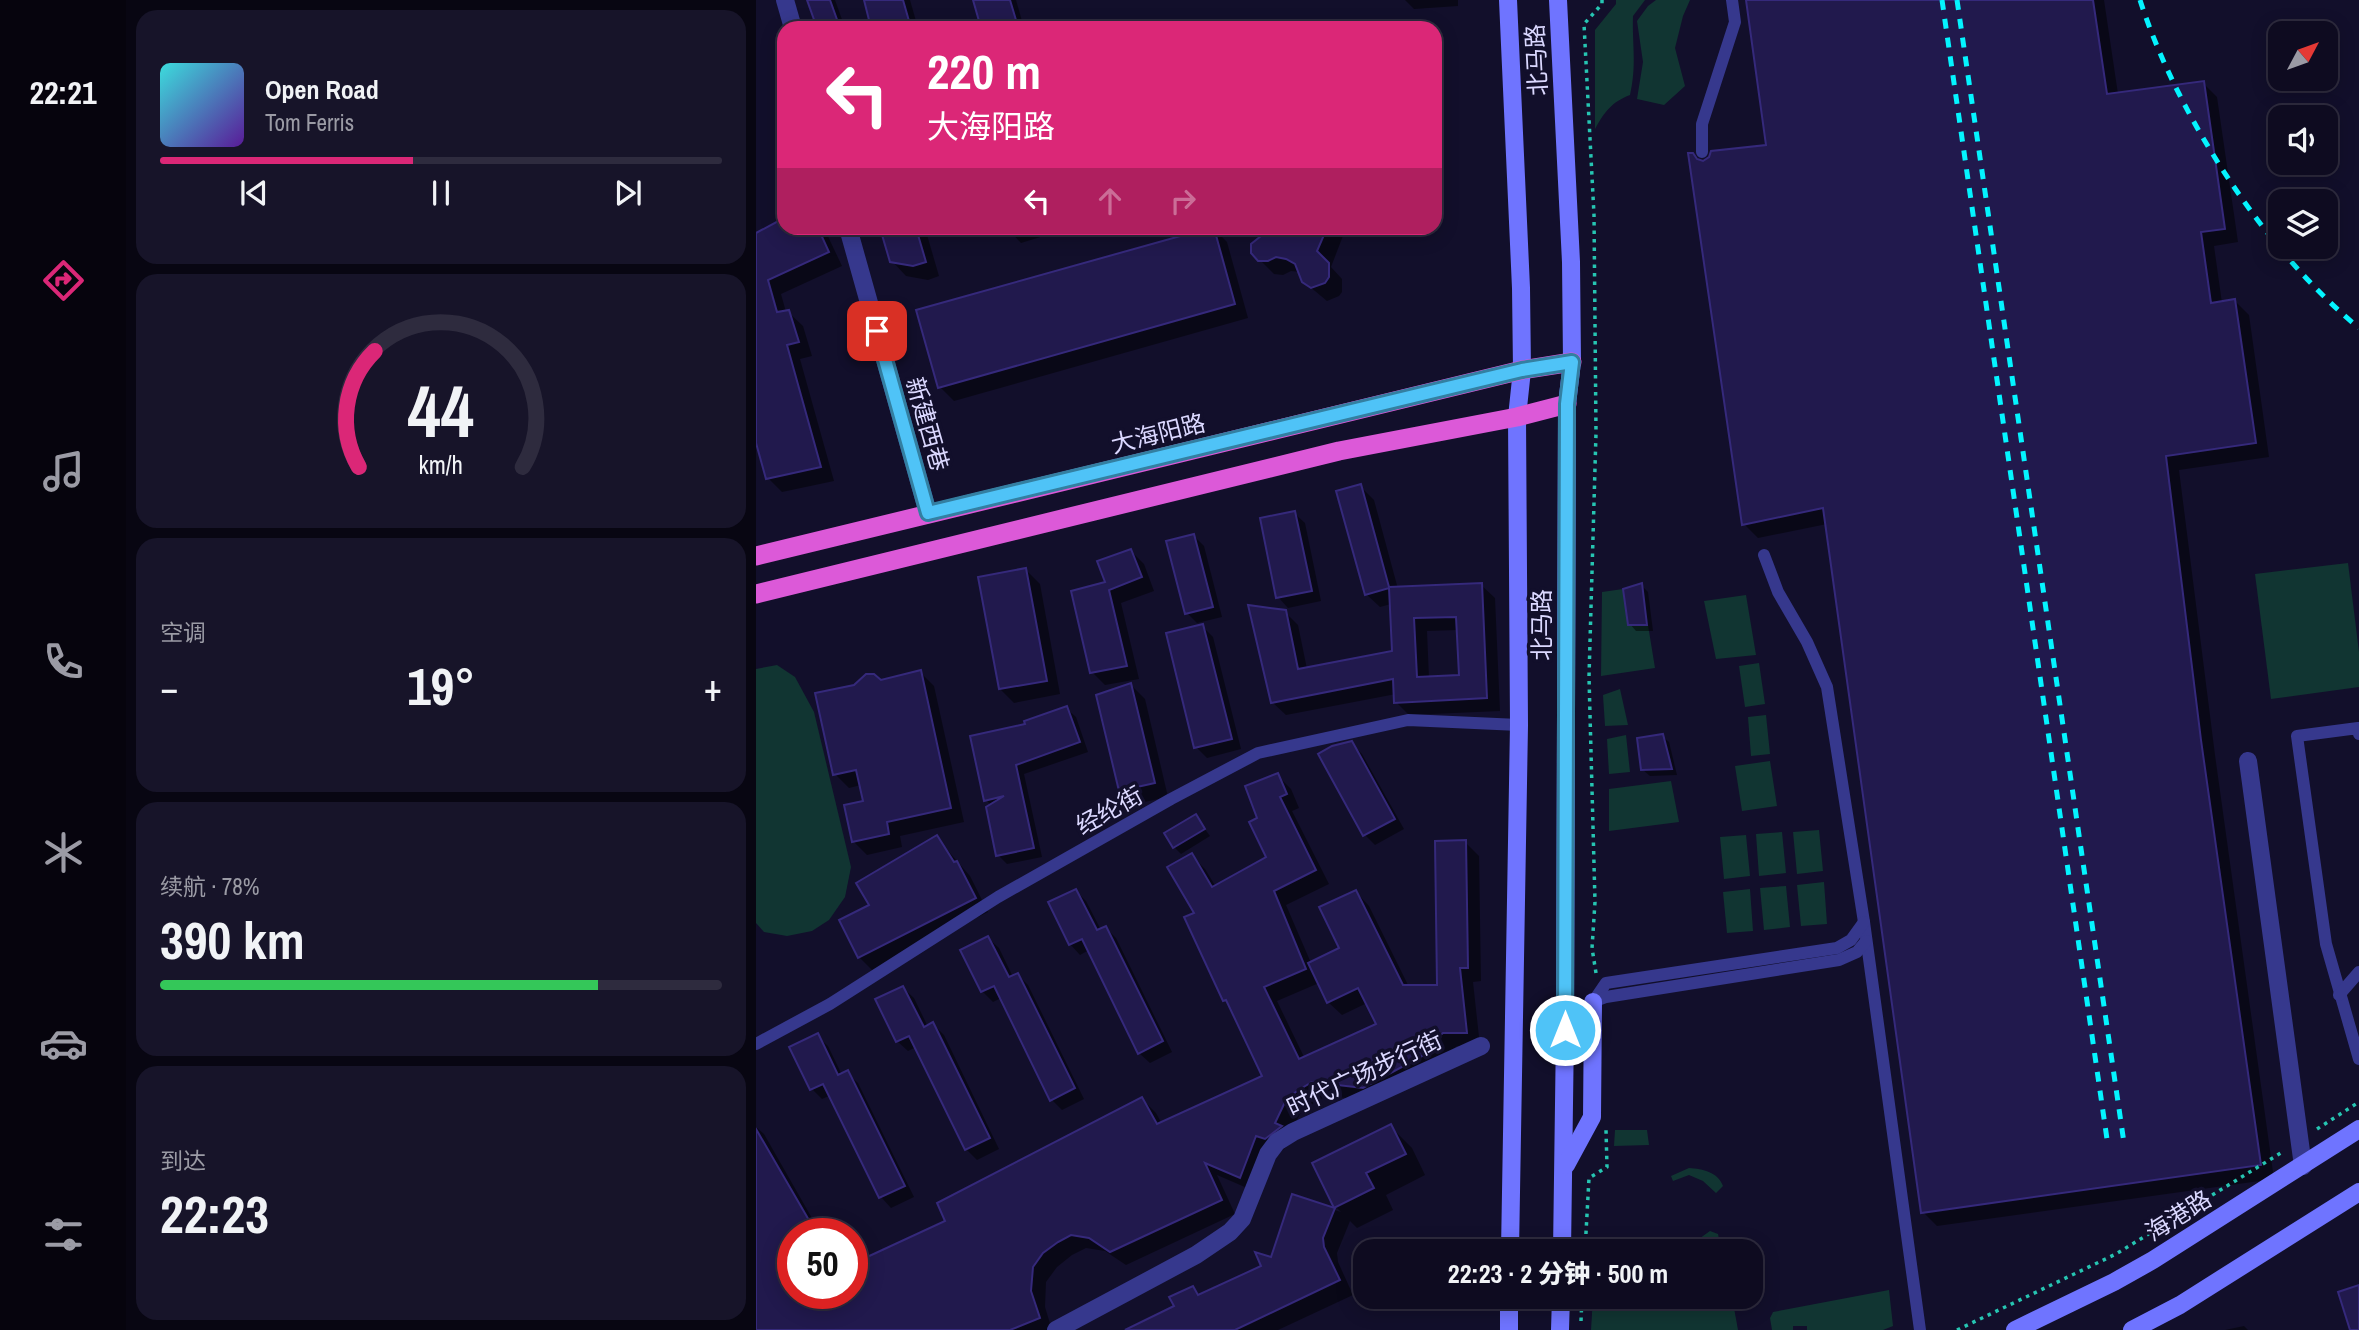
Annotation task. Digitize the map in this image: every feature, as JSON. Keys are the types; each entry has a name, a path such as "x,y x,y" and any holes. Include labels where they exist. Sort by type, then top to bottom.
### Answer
{"highway":[{"name":"大海阳路","path":"756,556 1522,370 1572,362"},
{"path":"756,594 1339,451 1517,417 1567,404"}],"main road":[{"name":"北马路","path":"1508,0 1521,288 1522,370 1517,417 1519,725 1510,1239"},
{"name":"北马路","path":"1558,0 1572,262 1572,362 1567,404 1562,1239"},
{"path":"1564,1168 1592,1117 1592,1002"},
{"name":"海港路","path":"2015,1330 2153,1260 2359,1129"},
{"path":"2132,1330 2180,1305 2359,1192"},
{"path":"1509,1309 1509,1330"},
{"path":"1560,1330 1561,1309"}],"street":[{"path":"785,0 791,21"},
{"name":"新建西巷","path":"850,235 928,513"},
{"path":"2248,761 2304,1166"},
{"name":"时代广场步行街","path":"1056,1330 1196,1255 1230,1232 1242,1219 1268,1154 1285,1137 1481,1046"}],"lane":[{"path":"1702,152 1702,124 1735,22 1732,0"},
{"path":"1764,555 1778,592 1807,642 1827,687 1864,922 1920,1330"},
{"name":"经纶街","path":"756,1044 830,1004 998,897 1258,753 1409,720 1519,725"},
{"path":"2359,734 2358,728 2297,736 2326,944 2359,1059"},
{"path":"1592,1002 1606,983 1840,947 1852,940 1864,922"},
{"path":"1592,1002 1606,997 1839,960 1857,952 1866,941"},
{"path":"2339,995 2359,972"}],"path":[{"path":"1597,984 1592,948 1595,902 1589,677 1596,433 1594,215 1584,24 1602,4 1602,0"},
{"path":"1957,1330 2116,1254 2359,1102"},
{"path":"1586,1239 1589,1178 1607,1167 1606,1126"},
{"path":"1580,1330 1581,1309"}],"green space":[{"path":"1616,0 1645,0 1633,16 1632,84 1630,95 1610,108 1595,129 1595,30 1616,4"},
{"path":"1656,0 1690,0 1675,48 1685,86 1664,105 1637,99 1643,62 1637,21"},
{"path":"2348,563 2359,652 2359,687 2271,699 2255,574"},
{"path":"1623,589 1628,625 1648,625 1655,668 1601,676 1602,592"},
{"path":"1746,595 1756,655 1716,659 1704,601"},
{"path":"1759,663 1765,704 1745,707 1739,666"},
{"path":"777,665 795,677 814,712 851,867 845,897 829,920 812,931 787,936 764,932 756,923 756,669"},
{"path":"1620,689 1628,725 1605,726 1603,695"},
{"path":"1766,715 1770,754 1751,756 1748,717"},
{"path":"1626,735 1630,772 1609,774 1607,739"},
{"path":"1770,761 1777,806 1742,811 1735,766"},
{"path":"1671,781 1679,822 1609,831 1609,789"},
{"path":"1819,830 1823,871 1797,874 1793,832"},
{"path":"1782,832 1786,873 1759,876 1756,834"},
{"path":"1746,835 1750,876 1724,879 1720,837"},
{"path":"1824,882 1827,924 1801,926 1797,885"},
{"path":"1786,886 1790,927 1764,930 1760,888"},
{"path":"1750,889 1753,931 1727,933 1723,892"},
{"path":"1615,1130 1647,1130 1649,1145 1614,1146"},
{"path":"1689,1168 1714,1174 1723,1186 1716,1193 1703,1181 1689,1175 1673,1181 1671,1176"},
{"path":"1710,1231 1718,1234 1719,1239 1699,1239"},
{"path":"1889,1290 1893,1326 1883,1330 1807,1330 1807,1326 1793,1326 1793,1330 1772,1330 1770,1318 1773,1312"},
{"path":"1592,1309 1734,1309 1738,1330 1591,1330"}],"building":[{"path":"807,0 830,0 838,21 814,21"},
{"path":"864,0 903,0 909,21 869,21"},
{"path":"973,0 1010,0 1016,20 979,21"},
{"path":"1746,0 2093,0 2107,94 2204,81 2225,229 2201,232 2211,303 2235,299 2256,443 2166,456 2201,740 2261,1165 1921,1213 1823,508 1742,525 1688,153 1693,153 1697,159 1703,161 1709,157 1711,151 1766,145"},
{"path":"777,222 777,235 821,235 829,252 768,280 777,312 789,310 799,342 787,345 821,467 766,479 756,443 756,233"},
{"path":"882,235 918,235 926,262 913,266 890,262"},
{"path":"1184,235 1216,235 1235,304 938,388 916,310"},
{"path":"1324,235 1317,251 1329,263 1329,277 1325,283 1311,288 1302,282 1295,264 1286,259 1276,257 1268,261 1258,261 1251,253 1251,244 1261,236"},
{"path":"1361,484 1389,587 1482,583 1487,698 1394,703 1393,679 1271,703 1248,605 1286,610 1298,669 1392,651 1389,588 1365,595 1336,491","holes":["1456,617 1459,675 1417,677 1414,618"]},
{"path":"1295,511 1312,591 1276,598 1260,518"},
{"path":"1194,534 1213,607 1185,614 1166,541"},
{"path":"1131,549 1142,577 1109,590 1127,666 1090,673 1071,591 1105,582 1097,561"},
{"path":"1026,568 1047,681 999,689 978,577"},
{"path":"1642,583 1647,625 1628,625 1623,589"},
{"path":"1203,624 1232,739 1194,748 1166,633"},
{"path":"921,670 951,808 887,822 889,834 852,842 844,805 863,801 856,770 833,775 815,693 854,685 866,674 874,674 881,680"},
{"path":"1131,683 1155,783 1119,791 1096,695"},
{"path":"1067,706 1080,742 1016,765 1034,848 996,856 986,807 1004,796 984,801 970,736 1025,724 1024,721"},
{"path":"1663,734 1672,769 1641,770 1637,738"},
{"path":"1352,741 1395,819 1363,836 1318,754 1332,746"},
{"path":"1278,773 1287,794 1280,797 1316,870 1274,891 1306,969 1264,987 1299,1059 1376,1024 1358,988 1327,1003 1308,963 1339,948 1319,907 1356,890 1403,985 1437,985 1435,841 1466,840 1468,968 1460,968 1467,1033 1443,1033 1422,1050 1426,1054 1363,1088 1312,1082 1297,1091 1286,1100 1275,1123 1282,1126 1265,1139 1256,1136 1240,1178 1205,1163 1222,1200 1110,1252 1089,1238 1071,1235 1058,1242 1043,1253 1033,1267 1031,1291 1040,1318 1010,1330 756,1330 756,1129 808,1218 777,1218 777,1309 868,1309 868,1257 945,1221 937,1203 1142,1097 1157,1124 1262,1076 1184,917 1194,913 1167,867 1192,853 1212,887 1266,857 1249,822 1257,818 1245,786"},
{"path":"1196,814 1205,829 1173,848 1164,833"},
{"path":"937,835 954,862 957,861 976,898 858,958 839,920 869,905 856,883"},
{"path":"1076,889 1097,930 1106,926 1163,1041 1138,1054 1082,939 1069,945 1048,902"},
{"path":"988,936 1009,977 1018,973 1075,1088 1050,1101 994,986 981,992 960,950"},
{"path":"903,986 924,1027 933,1022 990,1138 965,1150 909,1036 896,1042 875,999"},
{"path":"818,1033 838,1075 848,1070 905,1186 879,1198 823,1084 810,1090 789,1047"},
{"path":"1391,1124 1406,1154 1366,1173 1374,1188 1334,1208 1312,1163"},
{"path":"1292,1194 1335,1208 1323,1238 1324,1247 1340,1280 1235,1330 1125,1330 1174,1306 1169,1297 1193,1286 1198,1295 1261,1266 1255,1252 1271,1257"},
{"path":"2359,1285 2359,1330 2350,1330 2338,1292"}],"railway":[{"path":"1942,0 2108,1146"},
{"path":"1957,0 2124,1143"},
{"path":"2140,0 2156,44 2177,89 2228,178 2290,260 2324,297 2359,328"}],"route":[{"path":"877,331 928,513 1522,370 1572,362 1567,404 1565,1030"}]}
